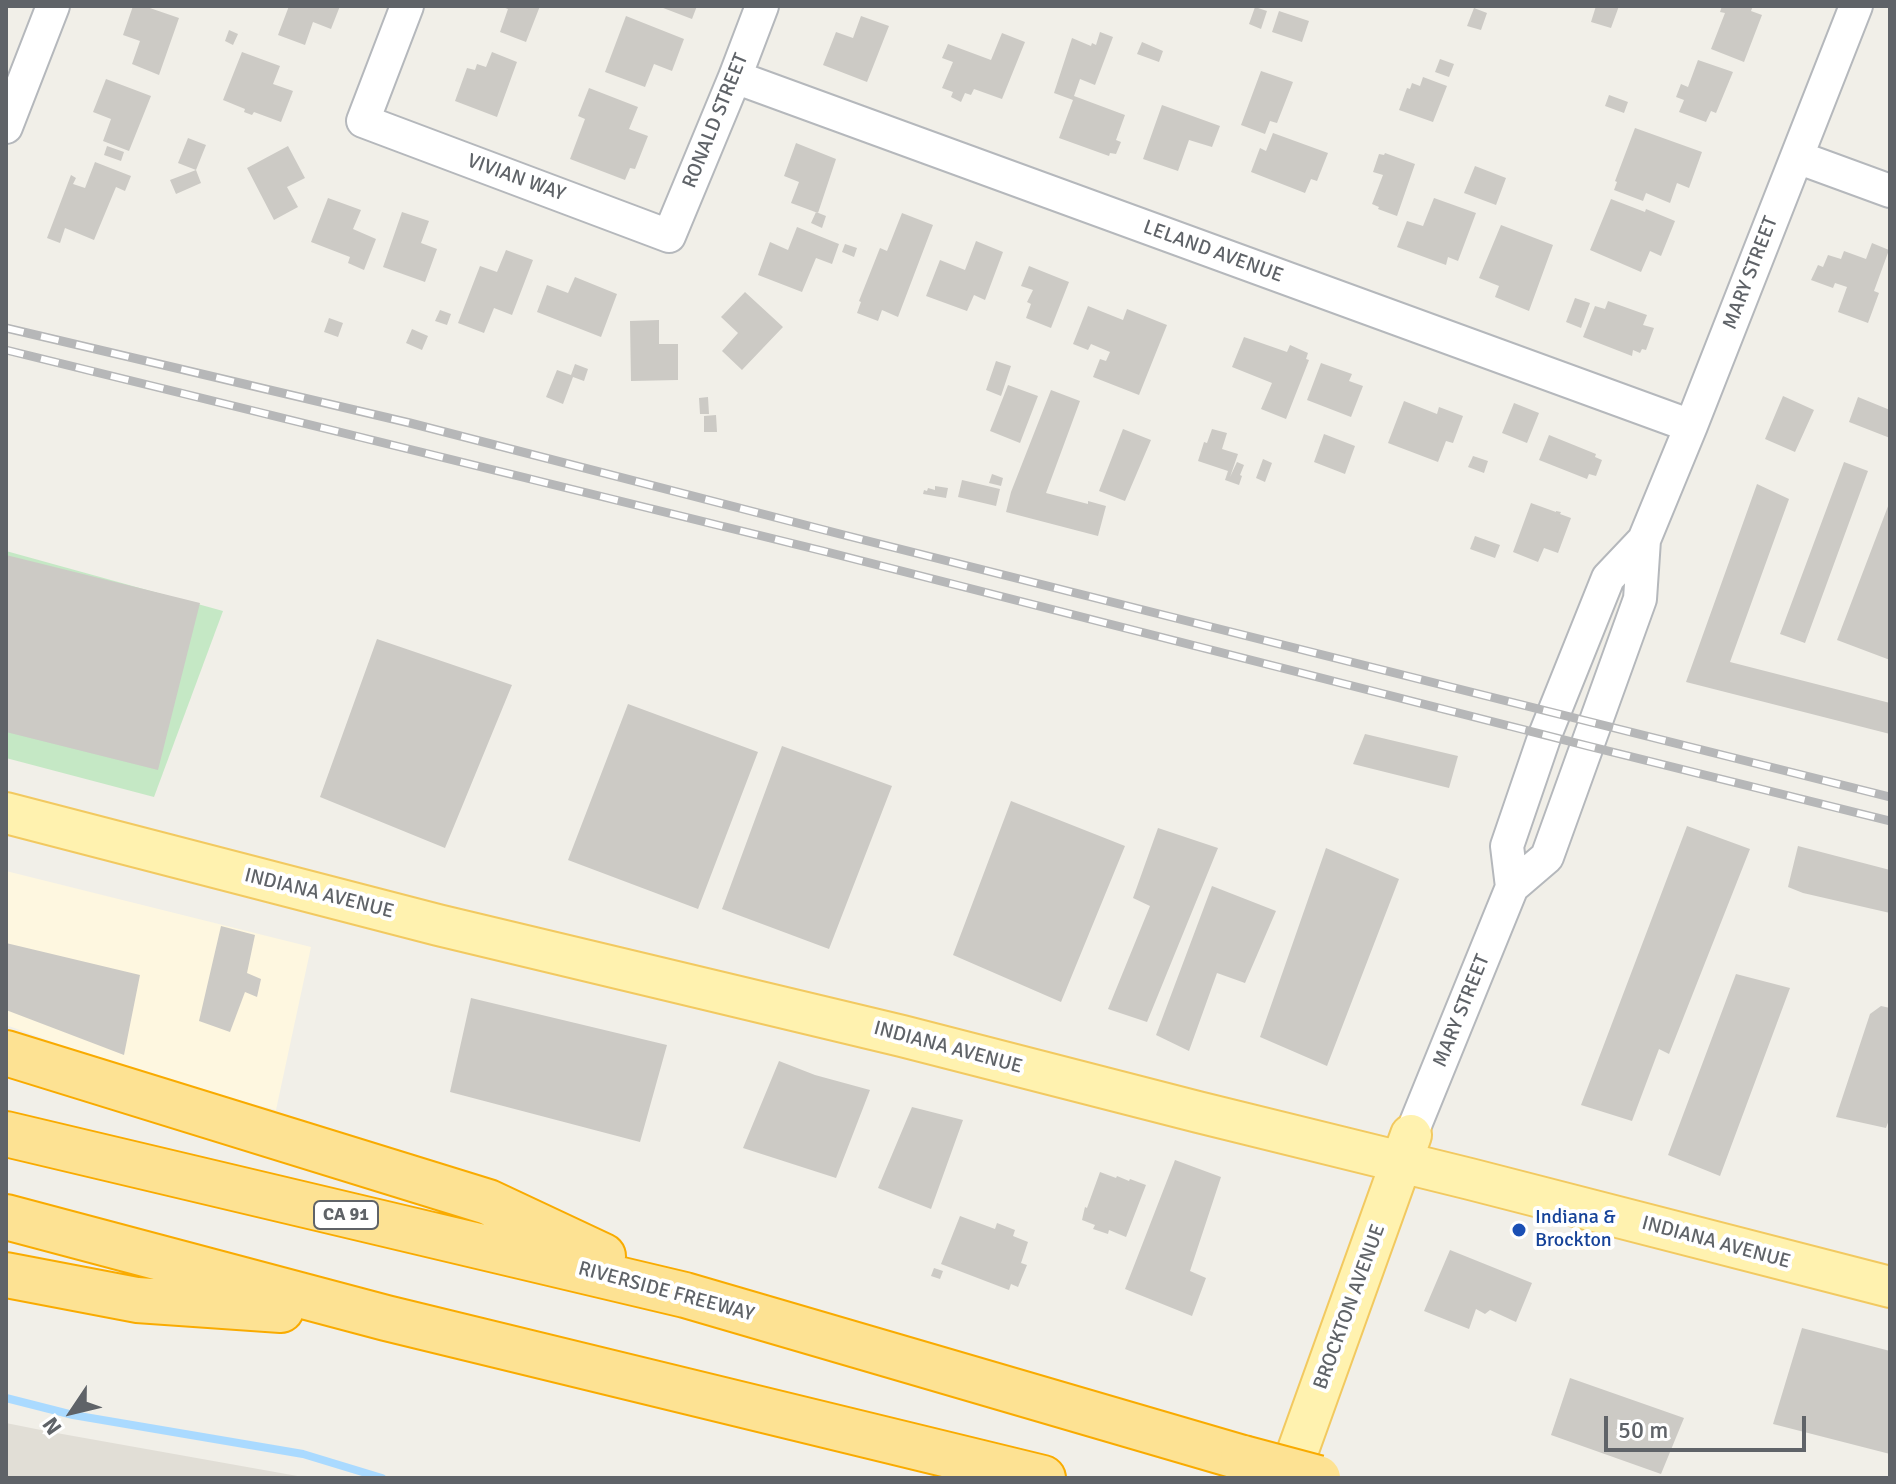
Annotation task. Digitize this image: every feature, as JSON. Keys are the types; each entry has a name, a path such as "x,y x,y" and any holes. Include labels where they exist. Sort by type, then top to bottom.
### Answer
{"highway":[{"path":"6,1053 488,1202 685,1295"},
{"name":"RIVERSIDE FREEWAY","path":"6,1134 685,1295 1318,1478"},
{"path":"6,1217 386,1318 1043,1478"},
{"path":"6,1275 137,1300 386,1318"}],"main road":[{"name":"INDIANA AVENUE","path":"6,813 438,925 887,1032 1198,1112 1406,1148 1890,1287"},
{"name":"BROCKTON AVENUE","path":"1288,1478 1406,1148"}],"street":[{"path":"6,127 53,6"},
{"name":"VIVIAN WAY","path":"407,6 363,121 669,236"},
{"name":"RONALD STREET","path":"669,236 762,6"},
{"name":"MARY STREET","path":"1406,1148 1512,887 1547,857 1640,599 1644,540 1856,6"},
{"name":"LELAND AVENUE","path":"735,77 1691,426"},
{"path":"1797,157 1890,191"},
{"name":"MARY STREET","path":"1512,887 1507,846 1545,735 1608,578 1644,540"}],"shaded area":[{"path":"6,871 311,947 276,1110 149,1077 6,1025"},
{"path":"6,1423 51,1432 303,1477 6,1478"}],"green space":[{"path":"6,551 223,611 154,797 6,758"}],"building":[{"path":"133,6 144,6 179,18 159,75 132,64 140,41 123,35"},
{"path":"289,6 340,6 331,29 313,22 305,45 278,35"},
{"path":"500,6 540,6 526,42 500,32 508,9"},
{"path":"658,6 697,6 692,19"},
{"path":"1596,6 1619,6 1611,28 1591,22"},
{"path":"1722,6 1753,6 1751,11 1762,15 1744,62 1711,49 1725,13 1720,12"},
{"path":"1255,7 1267,11 1261,29 1249,24"},
{"path":"1474,8 1487,13 1481,30 1467,26"},
{"path":"1279,11 1309,21 1302,42 1272,32"},
{"path":"626,16 684,39 672,71 654,64 645,87 605,72"},
{"path":"861,16 889,26 867,82 823,65 836,32 853,38"},
{"path":"229,30 238,34 233,45 225,41"},
{"path":"1100,32 1113,37 1095,85 1080,79 1074,96 1125,115 1116,140 1121,142 1116,154 1110,153 1109,156 1059,138 1073,100 1054,93 1072,38 1096,45"},
{"path":"1002,33 1025,42 1002,99 974,89 971,95 965,93 961,102 951,97 953,92 942,88 953,62 942,58 948,44 991,60"},
{"path":"1142,42 1163,51 1159,62 1137,54"},
{"path":"242,52 280,66 273,84 293,91 281,122 254,112 252,115 244,112 245,109 223,100"},
{"path":"492,52 517,62 497,117 455,101 467,68 475,70 477,64 486,67"},
{"path":"1440,59 1454,64 1449,77 1435,72"},
{"path":"1698,60 1733,72 1716,113 1711,111 1706,122 1679,112 1684,100 1676,97 1681,84 1688,87"},
{"path":"1261,71 1293,82 1277,123 1270,121 1265,134 1241,125"},
{"path":"1423,77 1447,86 1433,122 1399,110 1407,88 1410,89 1412,83 1420,86"},
{"path":"106,79 151,96 129,151 103,141 111,119 93,112"},
{"path":"589,88 638,107 629,129 648,136 635,169 630,168 625,180 570,159 585,119 578,116"},
{"path":"1609,95 1628,102 1624,113 1605,106"},
{"path":"1162,105 1220,126 1212,147 1189,140 1178,171 1143,159"},
{"path":"1635,128 1702,152 1689,188 1677,183 1670,203 1646,193 1643,201 1614,190"},
{"path":"1273,133 1328,153 1317,181 1311,179 1305,193 1251,172 1260,148 1266,151"},
{"path":"188,138 206,145 196,170 178,163"},
{"path":"796,143 836,159 818,213 791,203 799,182 784,176"},
{"path":"107,146 124,152 121,161 104,155"},
{"path":"288,146 305,178 287,187 298,207 274,220 247,168"},
{"path":"1385,153 1415,164 1397,216 1372,204 1383,175 1373,172 1379,154"},
{"path":"95,162 131,176 125,191 116,187 94,240 65,228 60,243 47,238 71,175 76,178 73,184 85,188"},
{"path":"1475,166 1506,178 1496,205 1464,193"},
{"path":"196,170 201,183 176,194 170,180"},
{"path":"328,198 361,210 353,229 376,239 364,270 348,263 350,257 311,242"},
{"path":"1434,198 1476,213 1458,261 1448,257 1446,265 1397,247 1407,221 1423,226"},
{"path":"1611,199 1675,221 1661,256 1650,251 1641,272 1590,250"},
{"path":"402,212 429,221 421,243 437,249 425,282 383,267"},
{"path":"816,212 826,216 822,228 811,223"},
{"path":"902,213 933,225 898,317 882,310 878,321 857,313 859,301 880,248 887,251"},
{"path":"1501,225 1553,245 1529,311 1495,297 1499,286 1479,278"},
{"path":"797,227 839,244 832,264 816,258 802,292 758,275 770,242 788,250"},
{"path":"976,241 1003,252 985,300 974,295 967,311 926,296 940,260 965,270"},
{"path":"1872,243 1889,250 1874,291 1879,293 1868,323 1838,312 1847,287 1835,283 1833,288 1811,280 1818,265 1823,267 1828,255 1841,259 1844,251 1866,259"},
{"path":"845,244 857,248 854,257 842,252"},
{"path":"506,250 533,260 512,315 494,308 484,333 458,323 480,266 497,272"},
{"path":"1029,266 1069,282 1051,328 1026,318 1031,304 1027,302 1033,290 1021,286"},
{"path":"575,277 617,294 601,337 537,312 547,285 568,293"},
{"path":"745,292 783,327 742,370 722,351 738,333 721,317"},
{"path":"1575,298 1590,303 1581,328 1566,322"},
{"path":"1608,301 1647,315 1643,325 1654,328 1646,350 1642,349 1640,353 1633,350 1632,356 1583,337 1595,306 1605,309"},
{"path":"1088,306 1123,320 1127,309 1167,325 1139,395 1093,377 1100,359 1106,361 1110,352 1091,344 1088,350 1073,344"},
{"path":"440,310 451,314 447,325 435,321"},
{"path":"329,318 343,323 338,337 324,332"},
{"path":"659,320 659,344 678,344 678,380 631,381 630,321"},
{"path":"412,329 428,336 422,350 406,343"},
{"path":"1244,337 1287,352 1290,345 1308,353 1306,359 1309,360 1286,419 1261,409 1272,383 1232,367"},
{"path":"996,361 1011,366 1001,396 986,390"},
{"path":"1321,363 1352,374 1349,381 1363,386 1351,417 1307,400"},
{"path":"575,364 588,369 584,381 573,377 563,404 546,397 557,370 571,375"},
{"path":"1008,385 1038,396 1020,443 990,431"},
{"path":"1051,390 1080,401 1046,493 1106,506 1098,536 1006,512"},
{"path":"1783,396 1814,410 1795,452 1765,439"},
{"path":"708,397 709,414 700,414 699,398"},
{"path":"1858,397 1890,410 1890,438 1849,422"},
{"path":"1404,401 1437,414 1439,407 1463,416 1453,443 1446,441 1438,462 1388,443"},
{"path":"1514,403 1539,413 1527,443 1502,433"},
{"path":"716,415 717,432 704,432 704,416"},
{"path":"1123,429 1151,440 1125,501 1099,491"},
{"path":"1212,429 1227,433 1222,449 1238,454 1230,477 1237,462 1244,465 1239,485 1225,480 1228,471 1198,461"},
{"path":"1324,434 1355,446 1345,474 1314,462"},
{"path":"1549,435 1596,454 1595,457 1602,460 1596,476 1589,474 1587,479 1539,460"},
{"path":"1473,456 1488,461 1484,473 1468,467"},
{"path":"1263,459 1272,463 1265,482 1256,478"},
{"path":"1844,462 1868,471 1805,643 1780,634"},
{"path":"992,474 1003,478 1001,486 989,483"},
{"path":"962,480 1000,489 996,506 958,497"},
{"path":"1757,484 1789,499 1730,662 1890,703 1890,734 1686,682"},
{"path":"935,486 948,488 946,498 923,494 928,488 935,490"},
{"path":"1890,501 1890,660 1837,640"},
{"path":"1531,503 1571,518 1558,553 1544,548 1538,562 1513,552"},
{"path":"1475,536 1500,545 1495,558 1470,549"},
{"path":"6,555 200,603 158,770 6,732"},
{"path":"377,639 512,685 445,848 320,797"},
{"path":"628,704 758,752 698,909 568,860"},
{"path":"1365,734 1458,756 1449,788 1353,764"},
{"path":"782,746 892,786 829,949 722,909"},
{"path":"1011,801 1125,846 1061,1002 953,955"},
{"path":"1687,826 1750,849 1669,1054 1659,1049 1632,1121 1581,1105"},
{"path":"1158,828 1218,848 1147,1022 1108,1009 1150,906 1133,898"},
{"path":"1798,846 1890,870 1890,913 1788,887"},
{"path":"1326,848 1399,879 1327,1066 1260,1037"},
{"path":"1212,886 1276,911 1245,983 1217,973 1189,1051 1156,1035"},
{"path":"221,926 255,935 247,973 261,979 257,997 245,992 230,1032 199,1021"},
{"path":"6,943 140,975 124,1055 6,1010"},
{"path":"1736,974 1790,988 1720,1176 1668,1155"},
{"path":"471,998 667,1045 640,1142 450,1092"},
{"path":"1881,1006 1890,1008 1890,1117 1886,1128 1836,1117 1870,1014"},
{"path":"779,1061 815,1075 870,1090 836,1178 743,1148"},
{"path":"912,1107 963,1120 931,1209 878,1188"},
{"path":"1175,1160 1221,1177 1190,1271 1206,1278 1192,1316 1125,1289"},
{"path":"1100,1172 1146,1185 1126,1237 1109,1230 1108,1234 1093,1229 1095,1225 1082,1220"},
{"path":"960,1216 995,1229 997,1223 1015,1230 1013,1236 1028,1242 1021,1263 1027,1265 1018,1287 1011,1284 1009,1290 941,1264"},
{"path":"1450,1250 1532,1283 1516,1322 1490,1310 1485,1314 1476,1309 1469,1329 1424,1311"},
{"path":"934,1268 943,1271 940,1279 931,1276"},
{"path":"1802,1328 1890,1351 1890,1454 1773,1424"},
{"path":"1570,1378 1684,1418 1661,1474 1551,1435"}],"waterway":[{"path":"6,1398 73,1415 303,1454 382,1478"}],"railway":[{"path":"6,328 410,423 1890,797"},
{"path":"6,350 823,551 1890,821"}],"place":[{"name":"Indiana & Brockton","path":"1519,1230"}]}
